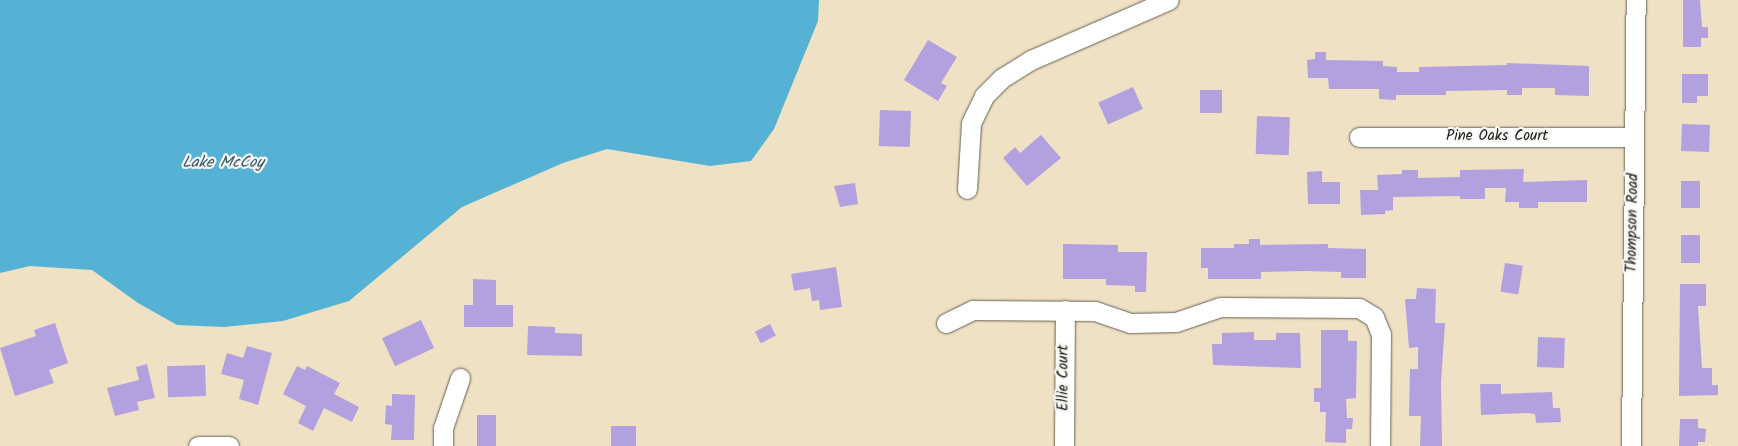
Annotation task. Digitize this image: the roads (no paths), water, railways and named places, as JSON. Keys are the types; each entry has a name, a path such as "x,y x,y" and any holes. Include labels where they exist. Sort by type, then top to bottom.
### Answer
{"street":[{"path":"967,189 971,123 984,96 1002,78 1031,60 1169,0"},
{"name":"Thompson Road","path":"1631,446 1636,0"},
{"name":"Pine Oaks Court","path":"1359,137 1634,137"},
{"path":"946,323 973,310 1095,311 1130,323 1176,322 1220,307 1359,308 1374,317 1382,334 1380,446"},
{"name":"Ellie Court","path":"1064,446 1065,310"},
{"path":"443,446 443,428 460,378"},
{"path":"198,446 229,446"}],"water":[{"name":"Lake McCoy","path":"0,0 819,0 818,21 774,129 751,161 710,166 607,149 563,163 462,207 349,301 283,321 224,327 177,325 138,303 92,270 30,266 0,273"}]}
